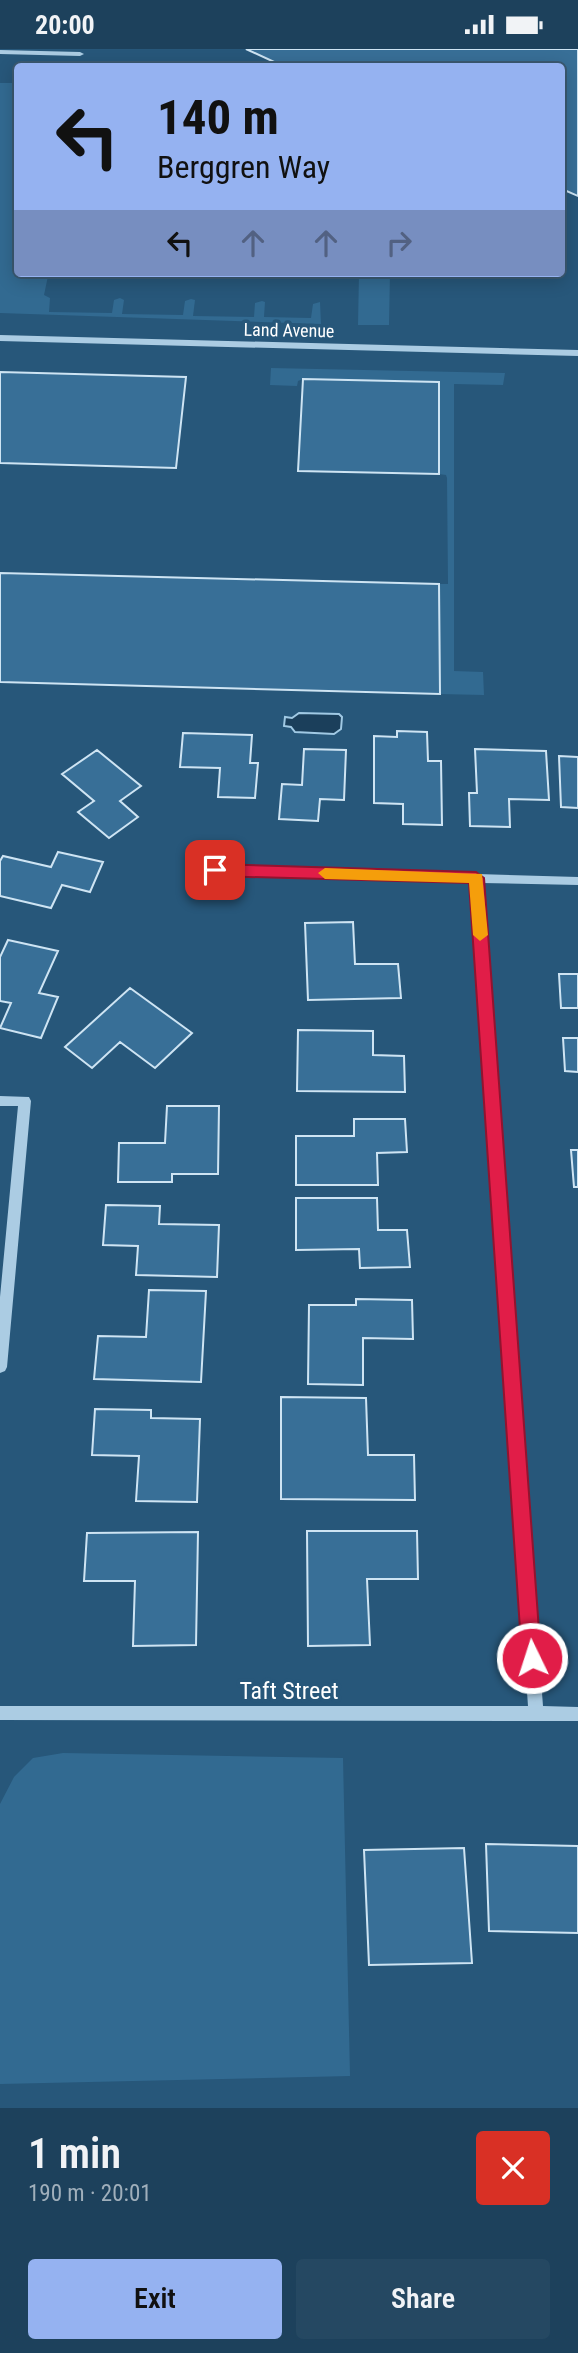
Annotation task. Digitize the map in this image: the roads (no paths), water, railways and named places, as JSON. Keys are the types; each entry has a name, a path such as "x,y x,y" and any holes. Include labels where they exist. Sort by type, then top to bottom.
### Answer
{"street":[{"path":"0,52 80,54"},
{"name":"Land Avenue","path":"0,338 578,353"},
{"path":"215,870 578,881"},
{"path":"476,878 536,1714"},
{"path":"0,1101 25,1101 0,1367"},
{"name":"Taft Street","path":"0,1713 578,1714"}]}
